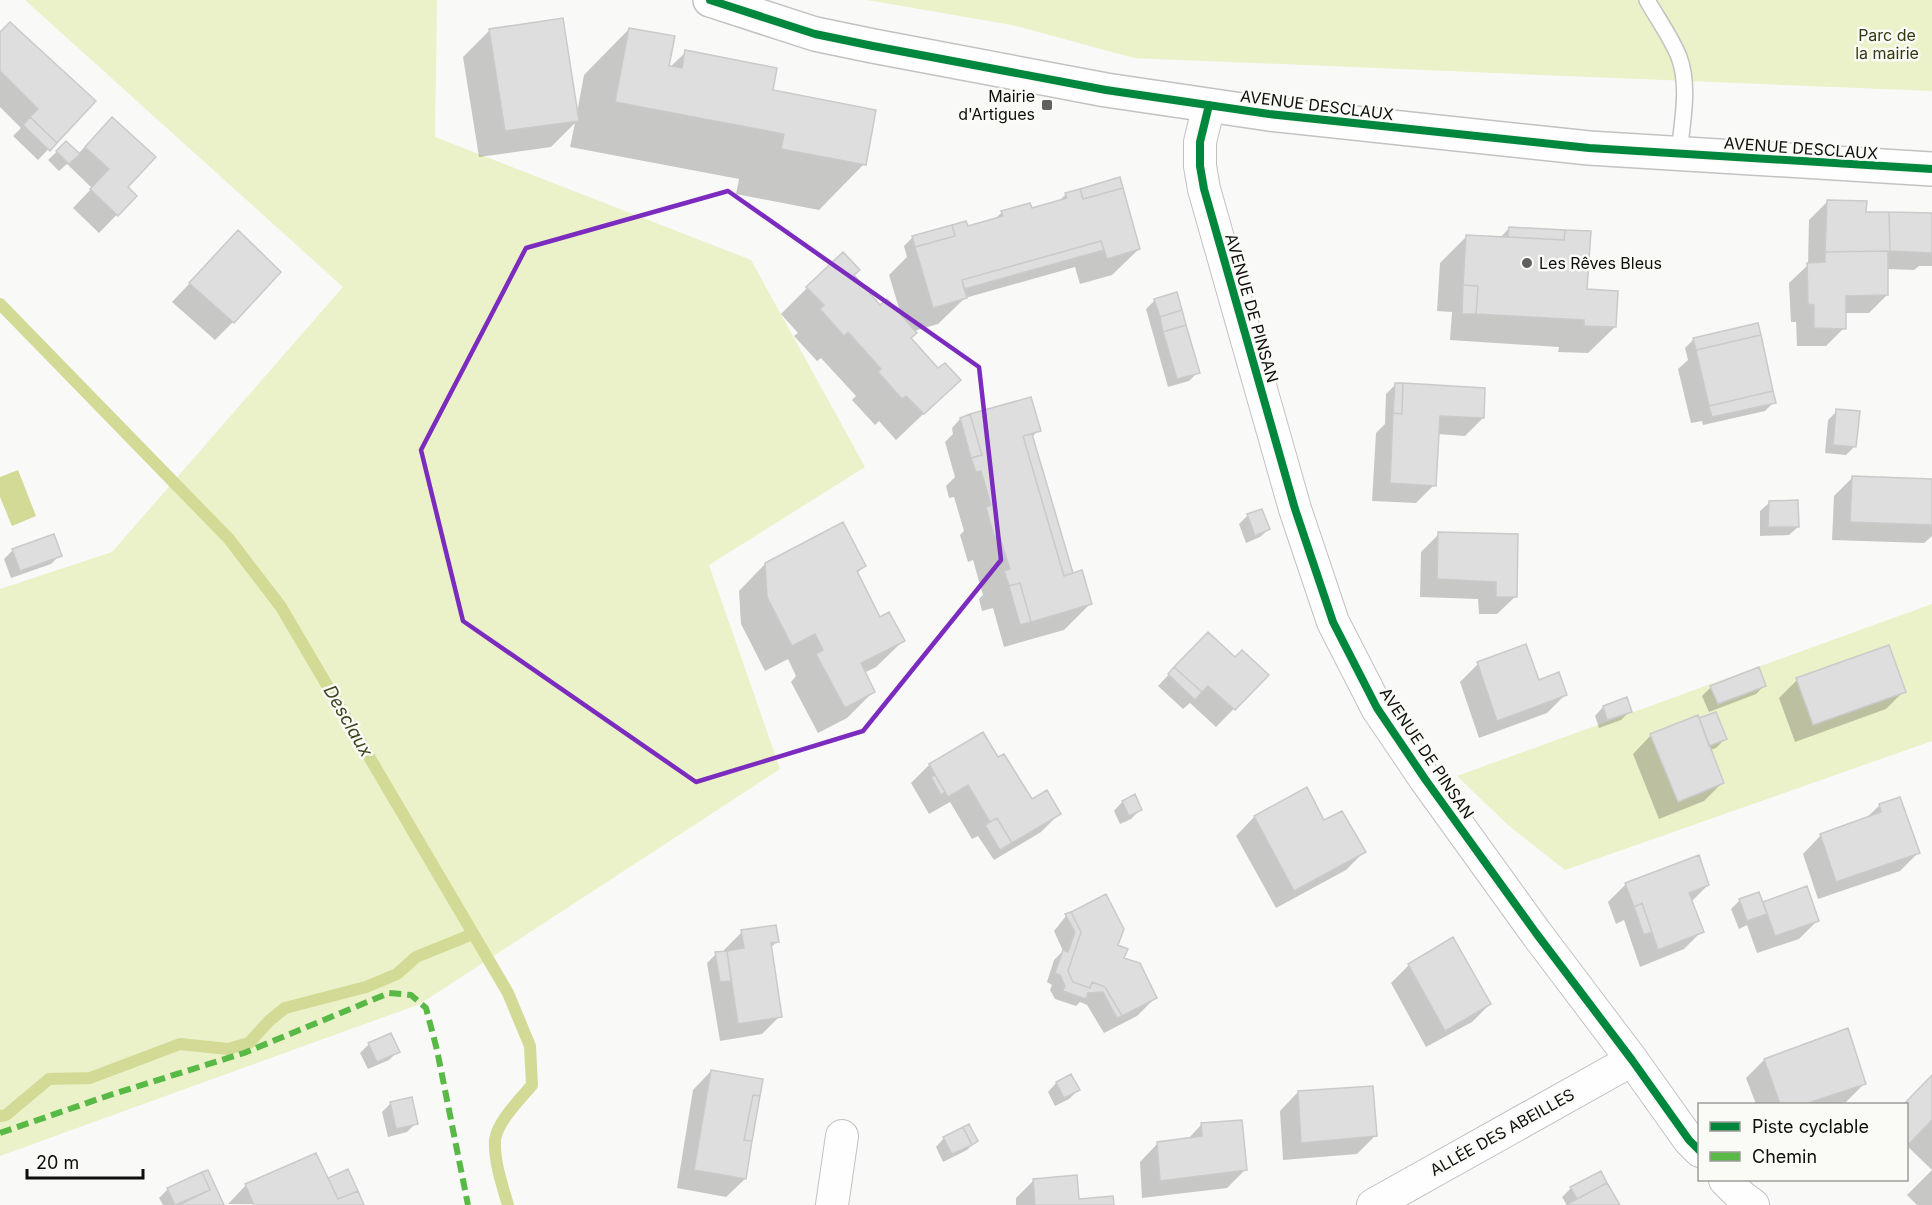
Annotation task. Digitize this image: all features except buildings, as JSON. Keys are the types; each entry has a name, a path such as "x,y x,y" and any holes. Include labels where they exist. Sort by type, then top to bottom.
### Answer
{"street":[{"name":"AVENUE DESCLAUX","path":"710,0 827,37 1106,90 1269,114 1590,148 1932,169"},
{"name":"AVENUE DE PINSAN","path":"1209,105 1200,142 1200,166 1204,189 1295,509 1333,622 1377,708 1419,770 1536,933 1689,1140 1698,1149"},
{"name":"ALLÉE DES ABEILLES","path":"1372,1205 1632,1060"},
{"path":"832,1205 842,1136"},
{"path":"1727,1181 1741,1196 1754,1205"}],"lane":[{"path":"1647,0 1679,57 1683,73 1684,92 1679,153"}],"highlighted area":[{"path":"728,191 979,367 1001,560 863,731 696,782 463,621 421,450 526,248"}],"green space":[{"path":"25,0 437,0 435,137 751,260 865,467 709,565 780,769 420,1004 0,1156 0,589 112,552 343,287"},
{"name":"Parc de la mairie","path":"867,0 1932,0 1932,91 1134,58 1012,25"},
{"path":"1932,604 1932,741 1565,870 1509,826 1457,776"}],"shaded area":[{"path":"18,470 36,516 12,526 0,497 0,477"}],"waterway":[{"name":"Desclaux","path":"0,304 229,539 281,607 508,993 530,1046 532,1085 505,1118 495,1140 497,1165 508,1205"},
{"path":"0,1116 6,1115 49,1079 90,1078 180,1044 228,1049 249,1043 269,1021 285,1008 366,987 397,974 416,957 473,934"}],"marked path":[{"path":"0,1133 110,1095 244,1053 389,993 411,995 426,1008 437,1050 468,1205"}],"cycle path":[{"path":"710,0 815,34 873,46 1106,90 1269,114 1589,148 1932,169"},
{"path":"1209,105 1200,142 1200,166 1204,189 1295,509 1333,622 1377,708 1425,779 1536,933 1689,1140 1698,1149"}],"place":[{"name":"Mairie d'Artigues","path":"1047,105"},
{"name":"Les Rêves Bleus","path":"1527,263"}]}
